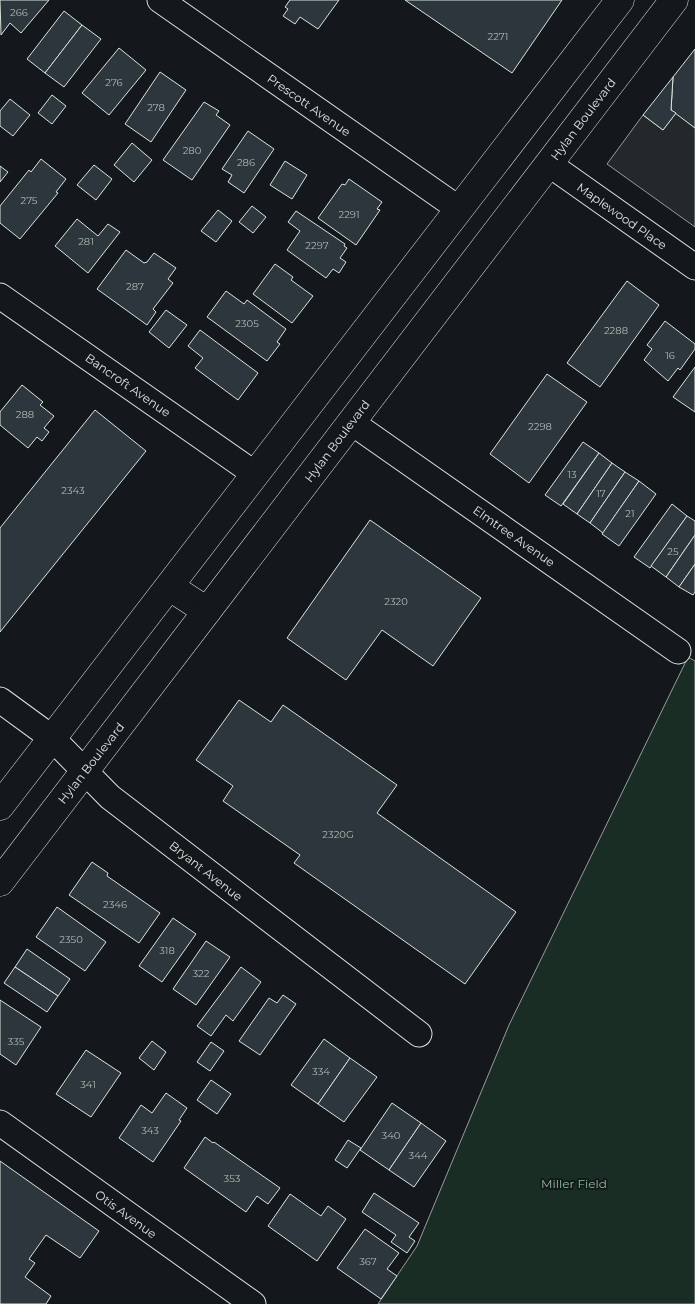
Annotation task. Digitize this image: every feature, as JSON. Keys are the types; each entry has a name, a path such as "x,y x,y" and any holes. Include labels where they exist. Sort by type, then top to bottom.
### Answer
{"main road":[{"path":"0,806 620,0"},
{"name":"Hylan Boulevard","path":"0,882 674,0"},
{"path":"170,586 207,611"}],"street":[{"name":"Prescott Avenue","path":"160,0 458,209"},
{"name":"Maplewood Place","path":"549,164 695,268"},
{"name":"Bancroft Avenue","path":"0,296 255,474"},
{"name":"Elmtree Avenue","path":"351,422 678,650"},
{"name":"Bryant Avenue","path":"0,700 52,738 110,797 419,1034"},
{"name":"Otis Avenue","path":"0,1123 253,1304"}],"green space":[{"name":"Miller Field","path":"688,657 695,661 695,1304 378,1304 417,1246 509,1025"}],"shaded area":[{"path":"676,113 695,128 695,227 607,164 643,115 663,130"}],"building":[{"path":"0,0 49,0 21,33 10,23 1,35"},
{"path":"290,0 339,0 318,29 300,17 295,24 283,16 288,9 285,7"},
{"path":"405,0 562,0 512,73"},
{"path":"64,11 82,25 45,73 27,59"},
{"path":"82,25 101,39 64,87 45,73"},
{"path":"119,48 146,70 109,115 82,93"},
{"path":"695,49 695,128 671,110 673,77"},
{"path":"160,72 186,90 151,142 125,124"},
{"path":"673,77 671,110 676,113 663,130 643,115"},
{"path":"52,95 66,106 52,124 38,113"},
{"path":"10,99 30,115 13,136 0,126 0,111"},
{"path":"204,102 219,111 216,115 230,125 192,180 163,160"},
{"path":"248,131 274,149 244,193 228,182 232,175 222,169"},
{"path":"132,143 152,160 134,182 114,165"},
{"path":"41,159 66,179 56,192 58,193 20,239 0,223 0,206 29,170 31,172"},
{"path":"285,161 307,175 292,199 270,185"},
{"path":"94,165 112,179 96,200 77,185"},
{"path":"0,166 8,172 0,182"},
{"path":"349,179 382,202 377,209 380,210 356,245 318,218 342,184 345,185"},
{"path":"252,206 266,217 253,233 239,222"},
{"path":"218,210 232,221 216,242 201,231"},
{"path":"296,211 345,244 344,246 347,248 340,258 346,262 339,273 333,269 326,278 287,250 300,231 288,222"},
{"path":"77,219 98,236 108,224 120,232 88,273 55,246"},
{"path":"126,250 144,263 154,253 176,268 168,279 173,283 153,309 156,312 147,325 97,289"},
{"path":"275,264 293,277 291,280 313,296 292,323 253,294"},
{"path":"627,281 659,305 600,387 567,363"},
{"path":"226,291 244,304 247,300 286,329 277,342 280,344 267,361 207,317"},
{"path":"166,310 187,325 169,348 149,332"},
{"path":"665,321 695,344 695,349 680,370 678,368 668,381 644,360 652,349 647,345"},
{"path":"200,330 258,373 238,400 195,368 203,358 188,346"},
{"path":"695,367 695,412 673,397"},
{"path":"547,374 587,402 529,483 490,454"},
{"path":"22,385 43,402 40,405 54,416 44,428 49,432 42,441 37,437 28,448 0,425 0,412"},
{"path":"95,410 146,451 0,632 0,528"},
{"path":"583,442 599,453 561,506 545,495"},
{"path":"599,453 612,463 577,514 563,504"},
{"path":"612,463 625,472 590,523 577,514"},
{"path":"625,472 639,481 603,533 590,523"},
{"path":"639,481 656,494 619,546 602,534"},
{"path":"672,504 687,516 650,568 634,557"},
{"path":"687,516 695,521 695,535 666,577 651,566"},
{"path":"370,520 481,598 433,666 382,630 346,680 287,638"},
{"path":"695,535 695,564 679,587 666,577"},
{"path":"695,564 695,592 693,595 679,587"},
{"path":"239,700 271,722 283,705 397,785 377,813 516,912 465,984 294,863 300,855 223,801 233,786 196,760"},
{"path":"92,862 108,873 107,876 160,913 139,943 69,895"},
{"path":"57,907 106,942 85,971 36,937"},
{"path":"173,918 196,934 162,982 139,966"},
{"path":"206,941 230,957 196,1005 173,989"},
{"path":"27,949 70,979 58,996 15,967"},
{"path":"15,967 58,996 47,1012 4,983"},
{"path":"241,967 261,982 233,1021 226,1015 211,1036 197,1026"},
{"path":"283,995 296,1004 260,1055 239,1041 269,998 277,1003"},
{"path":"0,1000 41,1027 16,1065 0,1054"},
{"path":"324,1039 350,1058 318,1104 291,1085"},
{"path":"152,1041 166,1052 154,1070 139,1058"},
{"path":"211,1042 224,1051 210,1071 197,1062"},
{"path":"86,1050 121,1073 91,1117 56,1094"},
{"path":"350,1058 377,1077 344,1122 318,1104"},
{"path":"211,1080 231,1094 217,1114 197,1100"},
{"path":"166,1093 187,1108 179,1120 181,1121 153,1162 119,1138 141,1105 152,1113"},
{"path":"392,1103 421,1123 389,1170 360,1150"},
{"path":"421,1123 446,1141 414,1187 389,1170"},
{"path":"205,1137 280,1188 268,1204 257,1196 246,1212 184,1168"},
{"path":"348,1140 361,1148 347,1168 335,1160"},
{"path":"0,1161 99,1231 80,1258 46,1235 29,1259 35,1263 25,1277 51,1296 46,1304 0,1304"},
{"path":"374,1193 419,1223 409,1237 415,1241 407,1253 391,1242 396,1235 362,1212"},
{"path":"290,1194 321,1216 328,1206 346,1219 317,1261 268,1226"},
{"path":"365,1229 399,1253 387,1269 397,1276 381,1299 337,1268"}]}
